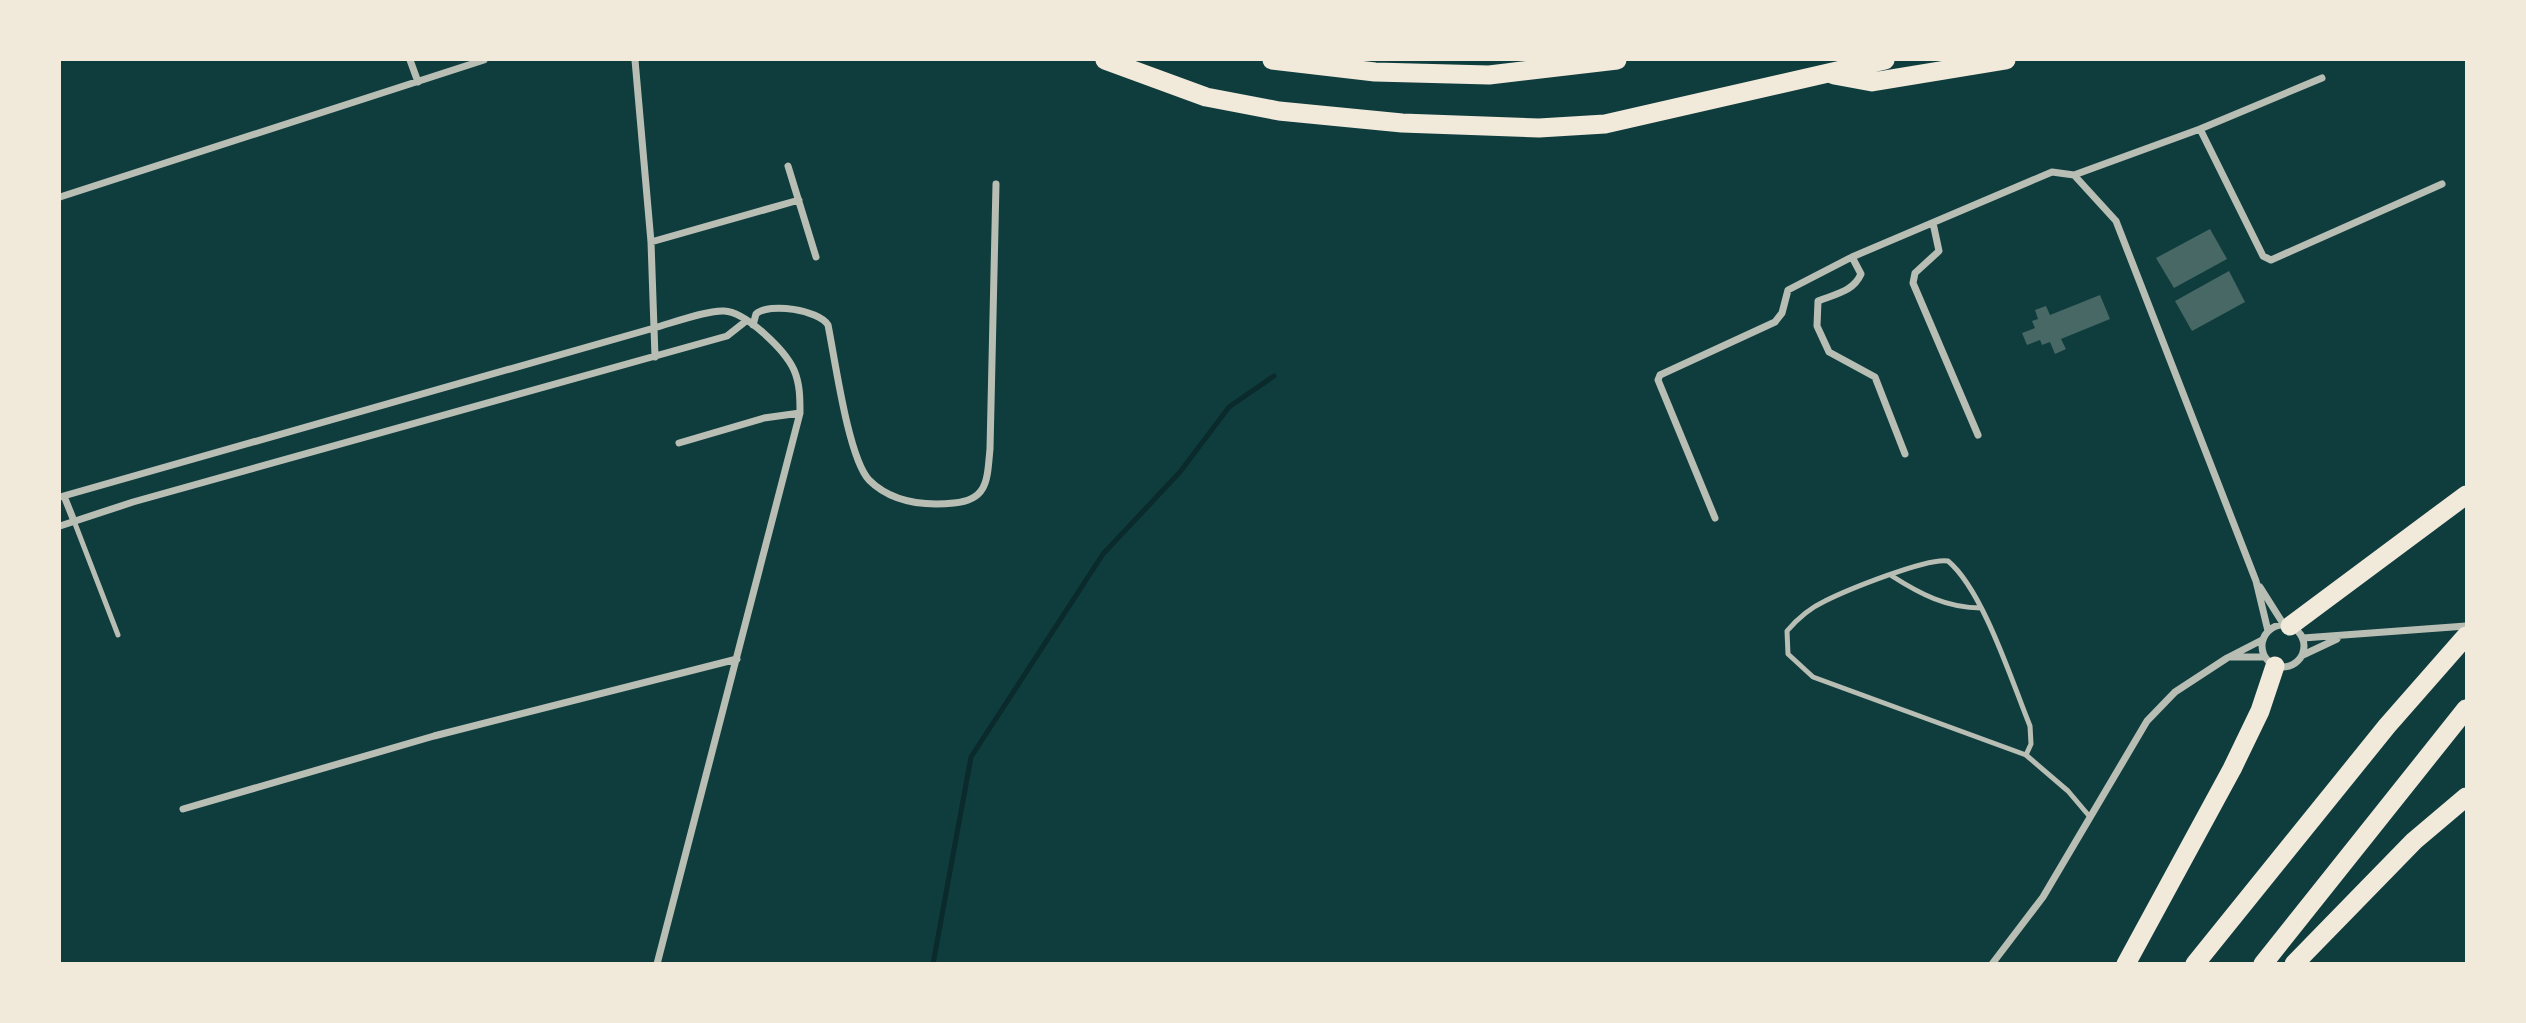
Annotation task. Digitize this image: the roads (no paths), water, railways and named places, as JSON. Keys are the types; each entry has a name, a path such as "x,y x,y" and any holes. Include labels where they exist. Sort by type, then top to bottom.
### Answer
{"highway":[{"path":"1105,60 1206,97 1279,111 1402,123 1539,128 1605,124 1885,60"},
{"path":"1272,60 1375,72 1489,75 1617,60"},
{"path":"1830,74 1872,82 2006,60"},
{"path":"2292,630 2466,495"},
{"path":"2195,964 2387,726 2466,636"},
{"path":"2126,964 2232,769 2260,711 2269,662"},
{"path":"2263,964 2466,709"},
{"path":"2294,964 2414,841 2466,797"}],"street":[{"path":"410,60 418,82"},
{"path":"60,197 484,60"},
{"path":"635,60 651,242 655,357"},
{"path":"1715,518 1658,380 1664,372 1775,322 1782,313 1787,290 1852,257 2052,172 2074,175 2200,129 2322,78"},
{"path":"2200,129 2263,256 2271,260 2442,184"},
{"path":"788,166 816,257"},
{"path":"1992,964 2043,897 2147,721 2175,692 2227,658 2262,640 2268,631 2256,581 2116,222 2074,175"},
{"path":"60,526 146,498 727,336 750,323 756,314 767,307 815,313 823,317 828,325 854,450 868,479 896,499 938,504 969,502 981,492 987,481 990,449 996,184"},
{"path":"651,242 799,200"},
{"path":"1933,223 1939,251 1915,273 1913,283 1978,435"},
{"path":"1852,257 1861,274 1857,282 1852,288 1818,301 1817,326 1829,352 1875,377 1905,454"},
{"path":"74,522 62,496 654,328 724,311 750,323 777,347 793,368 799,387 800,413 657,964"},
{"path":"679,443 764,418 800,413"},
{"path":"2256,581 2292,630 2303,655"},
{"path":"2268,631 2292,630 2341,637 2466,626"},
{"path":"2227,658 2294,665 2303,655 2341,637"},
{"path":"2262,640 2269,662"},
{"path":"183,808 433,736 737,659"}],"lane":[{"path":"74,522 118,635"},
{"path":"2026,755 2031,744 2030,726 1981,608 1956,567 1948,561 1928,561 1825,601 1799,617 1787,631 1788,654 1813,677 2026,755 2068,791 2090,817"},
{"path":"1892,576 1919,593 1940,601 1981,608"}],"waterway":[{"path":"933,964 971,757 1103,554 1180,472 1229,407 1274,376"}]}
